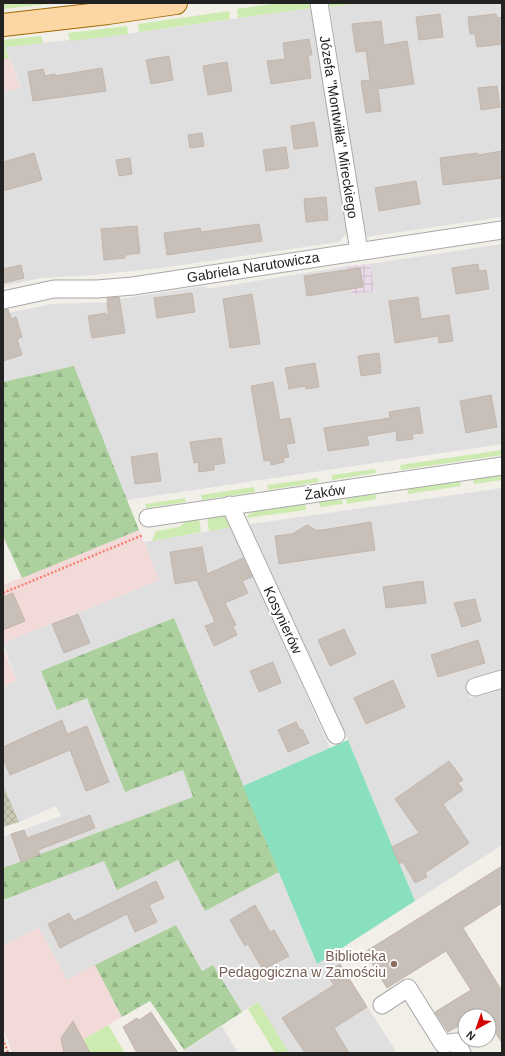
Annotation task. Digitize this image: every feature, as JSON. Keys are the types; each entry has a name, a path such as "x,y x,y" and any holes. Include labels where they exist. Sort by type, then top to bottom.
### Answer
{"main road":[{"path":"3,25 107,8 176,3"}],"street":[{"name":"Józefa \"Montwiłła\" Mireckiego","path":"319,3 359,251"},
{"name":"Gabriela Narutowicza","path":"3,300 54,289 108,289 132,286 502,230"},
{"name":"Żaków","path":"148,518 502,466"},
{"name":"Kosynierów","path":"230,505 336,735"},
{"path":"475,687 502,679"},
{"path":"382,1005 408,988 443,1044 456,1042 462,1053"}],"path":[{"path":"3,593 150,532 148,518"},
{"path":"3,1039 8,1053"}],"shaded area":[{"path":"362,3 502,3 502,217 366,237 330,7"},
{"path":"312,8 348,231 339,242 161,268 94,275 41,278 3,286 3,92 21,87 5,47 126,34"},
{"path":"9,58 21,88 3,92 3,59"},
{"path":"502,244 502,444 127,500 74,366 3,382 3,314 51,304 120,302 120,299 205,286 207,289 348,266 352,295 375,291 370,264"},
{"path":"370,264 375,291 352,295 348,266"},
{"path":"502,488 502,672 465,683 470,698 502,687 502,845 415,901 348,740 244,525"},
{"path":"232,527 330,748 243,786 174,618 42,672 87,697 125,791 183,770 194,797 3,868 3,837 61,816 56,806 19,822 3,785 3,687 16,680 3,643 159,580 144,542"},
{"path":"139,530 159,580 3,643 3,585"},
{"path":"3,648 16,680 3,687"},
{"path":"3,785 19,822 3,827"},
{"path":"179,860 205,911 279,872 317,964 333,953 397,1053 289,1053 258,1002 242,1012 213,966 202,971 176,925 67,980 39,928 3,945 3,900 104,861 117,889"},
{"path":"39,928 67,980 95,965 122,1017 61,1053 12,1053 3,1027 3,945"},
{"path":"222,1026 238,1053 180,1053"}],"green space":[{"path":"59,3 3,9 3,4"},
{"path":"279,3 311,3 312,8 238,18 237,9"},
{"path":"329,3 362,3 330,7"},
{"path":"229,11 230,19 139,32 138,24"},
{"path":"127,26 128,34 70,41 68,33"},
{"path":"41,36 43,43 5,47 9,58 3,59 3,40"},
{"path":"74,366 139,530 22,578 3,536 3,382"},
{"path":"502,450 502,455 401,470 400,465"},
{"path":"375,469 376,473 332,480 332,475"},
{"path":"502,475 502,480 474,484 473,479"},
{"path":"318,478 319,482 268,490 267,485"},
{"path":"460,481 461,486 408,494 407,489"},
{"path":"254,487 255,492 202,500 201,495"},
{"path":"375,494 376,499 347,504 346,498"},
{"path":"185,498 186,502 146,508 145,504"},
{"path":"342,499 343,504 320,507 319,502"},
{"path":"305,504 306,510 247,518 248,515 254,511"},
{"path":"226,515 232,527 209,531 207,518"},
{"path":"199,519 201,532 152,541 156,531 179,527 188,520"},
{"path":"174,618 279,872 205,911 178,860 117,890 104,861 3,900 3,868 193,797 183,770 125,792 87,698 57,710 41,671"},
{"path":"348,740 415,901 317,964 243,786"},
{"path":"176,925 202,971 213,965 242,1012 184,1050 150,1001 122,1017 95,965"},
{"path":"258,1002 289,1053 275,1053 248,1009"},
{"path":"108,1025 125,1053 61,1053"}],"building":[{"path":"440,14 443,37 419,40 416,17"},
{"path":"496,14 497,18 502,17 502,44 477,47 475,34 470,34 468,17"},
{"path":"381,21 384,45 407,41 414,84 378,89 381,111 366,113 361,81 370,80 366,51 356,52 352,24"},
{"path":"309,39 312,55 308,55 311,78 271,84 267,61 285,59 283,43"},
{"path":"169,56 173,80 151,84 146,60"},
{"path":"227,62 232,91 208,95 203,66"},
{"path":"102,68 106,91 33,101 28,72 43,69 45,76 55,74 55,76"},
{"path":"497,86 500,107 481,110 478,88"},
{"path":"314,122 318,146 294,149 291,126"},
{"path":"202,133 204,146 190,148 188,135"},
{"path":"286,147 289,168 266,171 263,150"},
{"path":"502,151 502,178 443,185 440,158 478,153 478,155"},
{"path":"34,153 42,180 3,191 3,162"},
{"path":"130,158 132,174 119,176 116,160"},
{"path":"416,181 420,204 379,211 375,188"},
{"path":"326,197 328,220 306,222 304,199"},
{"path":"259,224 262,241 167,255 164,233 200,228 201,232"},
{"path":"137,226 140,253 125,255 125,258 104,260 101,229"},
{"path":"478,264 479,271 486,270 489,289 456,294 452,268"},
{"path":"21,265 24,278 3,283 3,269"},
{"path":"360,268 363,287 307,296 304,276"},
{"path":"192,293 195,312 157,318 154,298"},
{"path":"252,294 260,344 230,348 223,299"},
{"path":"119,297 125,333 92,338 88,316 106,313 109,320 107,298"},
{"path":"418,297 421,319 449,315 453,341 439,343 438,336 395,343 389,301"},
{"path":"8,309 11,319 16,317 22,337 17,339 22,355 3,361 3,310"},
{"path":"379,353 381,373 361,376 358,356"},
{"path":"315,363 319,387 306,389 305,386 289,389 285,368"},
{"path":"273,382 280,420 290,418 295,443 286,444 289,457 283,458 284,462 271,465 270,460 264,461 251,386"},
{"path":"491,395 497,427 466,433 460,401"},
{"path":"419,407 423,433 412,434 413,439 397,441 396,431 367,436 369,445 328,451 324,428 390,418 389,412"},
{"path":"221,438 225,463 214,465 214,470 199,472 198,462 194,463 190,442"},
{"path":"157,453 161,481 135,484 131,457"},
{"path":"371,522 375,550 279,564 275,536 292,534 307,525 316,530 323,530"},
{"path":"202,547 207,574 243,558 252,577 242,581 248,593 225,603 236,625 233,626 237,635 214,646 205,626 215,622 197,580 175,584 170,552"},
{"path":"423,581 426,603 386,608 383,587"},
{"path":"13,593 25,621 3,630 3,597"},
{"path":"475,599 481,621 462,627 454,603"},
{"path":"78,614 90,643 64,653 52,624"},
{"path":"344,629 356,654 330,666 318,640"},
{"path":"478,640 485,663 438,677 431,655"},
{"path":"273,662 281,683 259,692 250,671"},
{"path":"393,680 405,707 366,724 354,698"},
{"path":"62,720 67,734 87,726 109,782 86,791 70,750 10,775 3,759 3,747"},
{"path":"296,722 300,730 302,729 309,743 288,752 278,730"},
{"path":"449,761 463,780 458,783 463,790 443,804 469,843 425,873 427,877 415,883 403,862 399,864 392,847 419,833 395,799"},
{"path":"90,815 95,828 38,850 40,854 21,862 11,834 24,830 27,838"},
{"path":"502,866 502,903 463,928 502,991 502,1043 497,1035 497,1008 457,1008 457,1027 448,1032 435,1012 471,990 446,951 387,988 365,952"},
{"path":"156,881 164,898 149,905 157,922 135,932 127,914 60,948 48,924 69,913 74,921"},
{"path":"255,905 270,932 274,930 289,956 263,970 248,944 245,946 230,920"},
{"path":"340,964 367,1007 334,1028 349,1053 305,1053 282,1018 334,985 326,973"},
{"path":"151,1012 178,1053 137,1053 123,1027 137,1018 139,1020"},
{"path":"73,1021 90,1053 64,1053 61,1038"}],"place":[{"name":"Biblioteka Pedagogiczna w Zamościu","path":"394,964"}]}
